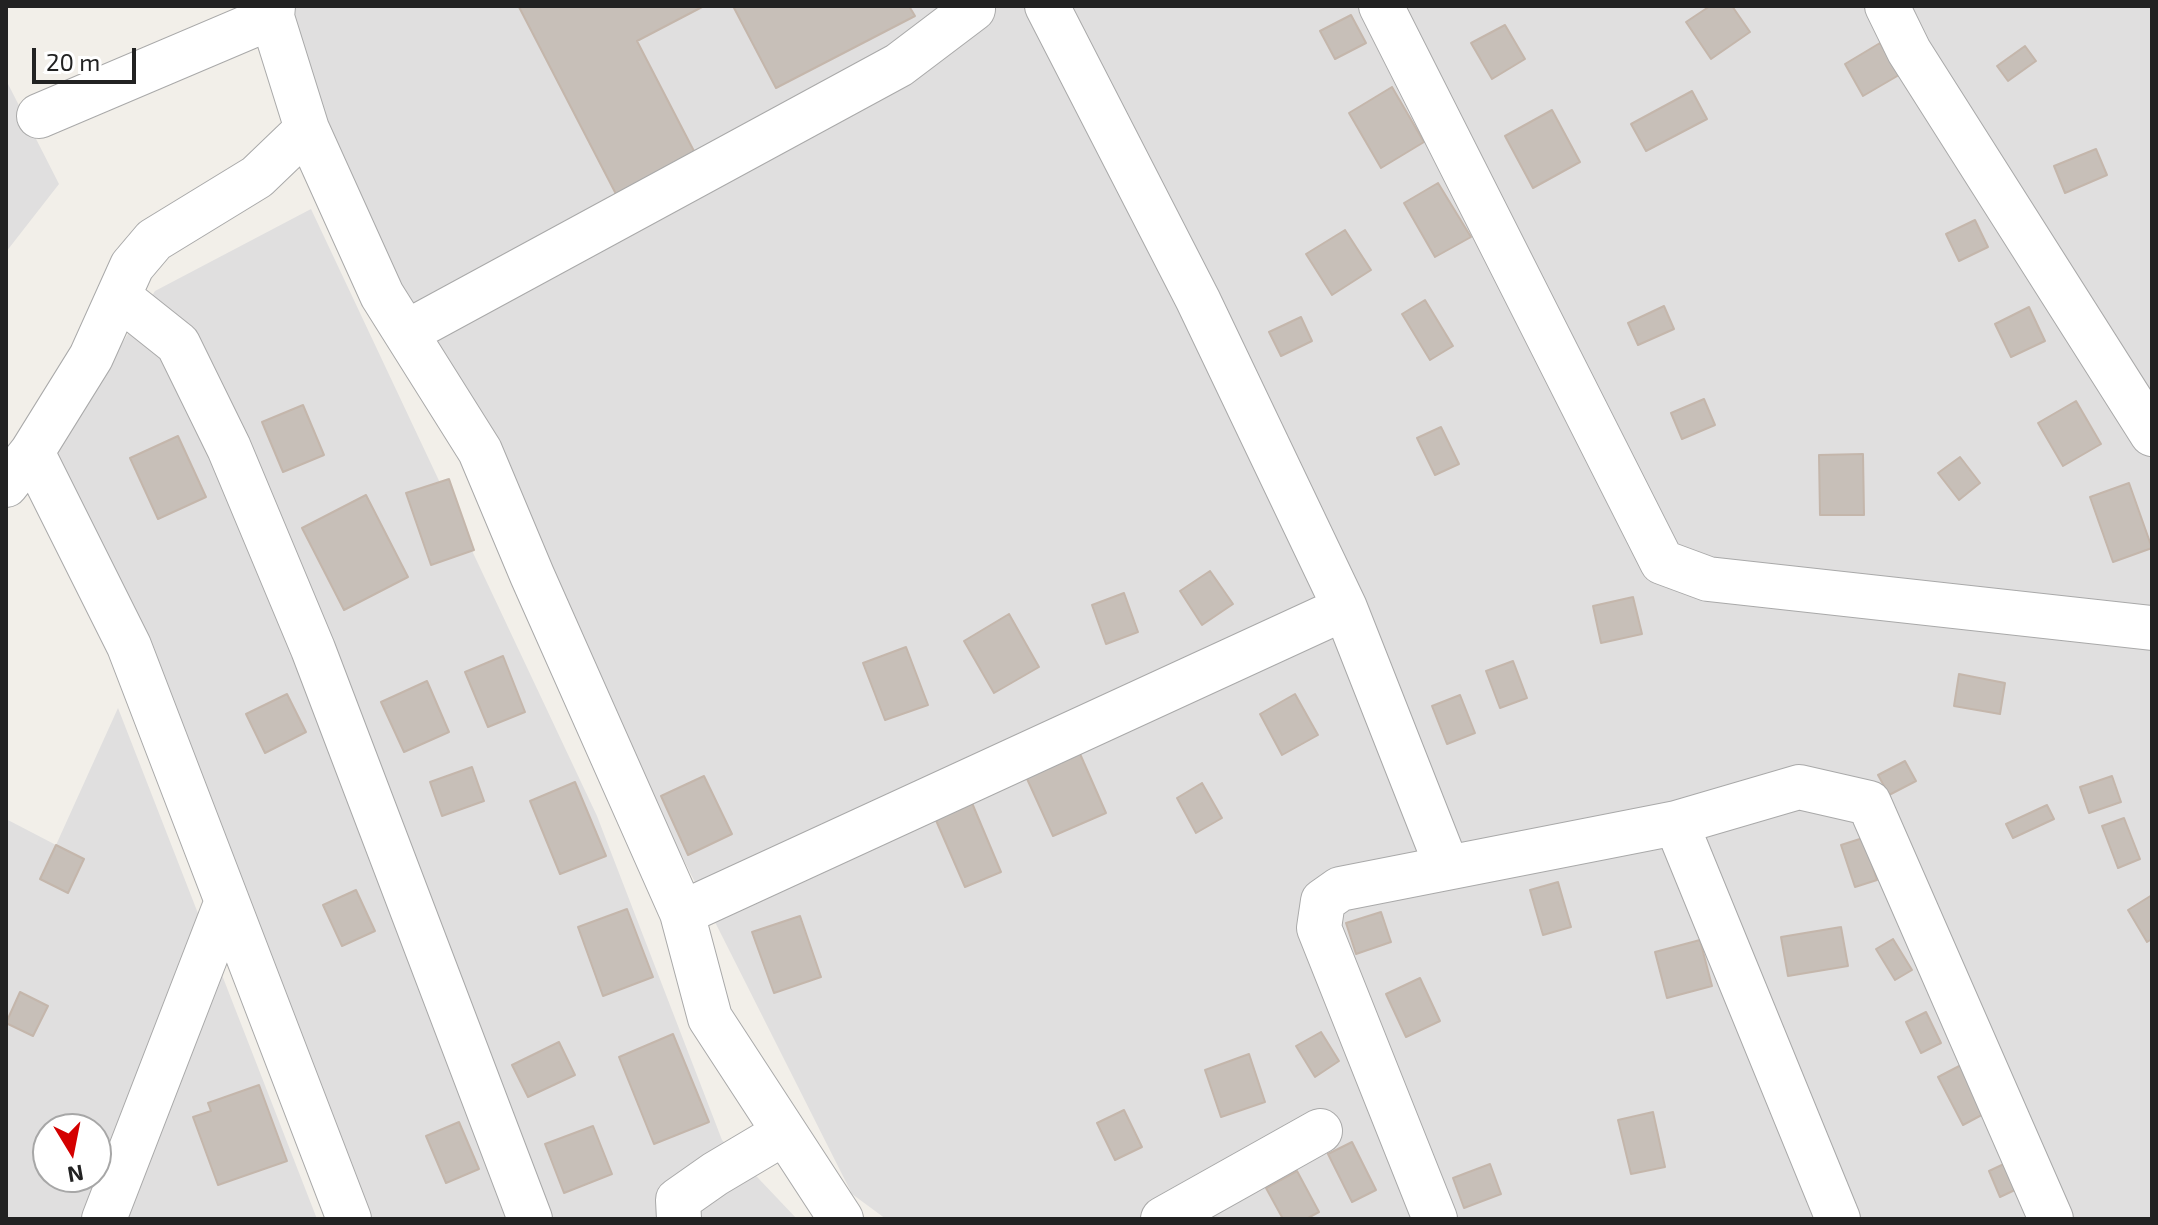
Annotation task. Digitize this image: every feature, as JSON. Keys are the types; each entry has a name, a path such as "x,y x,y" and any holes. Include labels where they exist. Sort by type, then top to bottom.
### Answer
{"street":[{"path":"407,332 899,65 973,9 971,6"},
{"path":"1047,6 1198,300 1345,608 1447,867"},
{"path":"1381,6 1662,562 1708,579 2152,628"},
{"path":"1887,6 1909,51 2152,434"},
{"path":"39,116 272,12 307,129 382,295 480,451 682,913 710,1018 841,1219"},
{"path":"307,129 257,177 154,240 132,266 91,357 19,468 129,646 349,1219"},
{"path":"119,297 178,344 229,448 313,649 530,1219"},
{"path":"682,913 1345,608"},
{"path":"1435,1219 1319,928 1323,901 1340,889 1676,823 1799,787 1869,803 2051,1219"},
{"path":"1676,823 1838,1219"},
{"path":"104,1219 227,901"},
{"path":"1163,1219 1320,1131"},
{"path":"679,1219 678,1200 784,1133"}],"shaded area":[{"path":"273,6 2152,6 2152,1219 886,1219 852,1194 585,664 407,332"},
{"path":"6,80 59,184 6,252"},
{"path":"311,209 597,816 722,1140 797,1219 370,1219 52,455 155,291"},
{"path":"118,708 317,1219 6,1219 6,819 56,845"}],"building":[{"path":"521,6 704,6 637,41 696,155 617,196"},
{"path":"733,6 909,6 915,16 776,88"},
{"path":"1710,6 1732,6 1750,32 1711,59 1686,22"},
{"path":"1351,15 1366,43 1335,59 1320,31"},
{"path":"1505,25 1525,59 1492,79 1471,43"},
{"path":"1880,43 1899,75 1863,96 1845,64"},
{"path":"2025,46 2036,61 2008,81 1997,66"},
{"path":"1392,87 1424,142 1381,168 1349,113"},
{"path":"1692,91 1707,119 1646,151 1631,124"},
{"path":"1552,110 1580,162 1533,188 1505,136"},
{"path":"2096,149 2107,175 2065,193 2054,166"},
{"path":"1438,183 1471,237 1435,257 1404,203"},
{"path":"1975,220 1988,247 1959,261 1946,234"},
{"path":"1345,230 1371,270 1332,295 1306,254"},
{"path":"1425,300 1453,346 1430,360 1402,314"},
{"path":"1664,306 1674,329 1638,345 1628,323"},
{"path":"2029,307 2045,341 2011,357 1995,324"},
{"path":"1301,317 1312,341 1281,356 1269,332"},
{"path":"1704,399 1715,425 1682,439 1671,413"},
{"path":"2076,401 2101,444 2063,466 2038,423"},
{"path":"303,405 324,455 283,472 262,422"},
{"path":"1441,427 1459,464 1435,475 1417,438"},
{"path":"178,436 206,497 158,519 130,458"},
{"path":"1863,454 1864,515 1820,515 1819,455"},
{"path":"1960,457 1980,483 1959,500 1938,473"},
{"path":"449,479 474,550 431,565 406,493"},
{"path":"2129,483 2152,548 2113,562 2090,497"},
{"path":"366,495 408,577 344,610 302,528"},
{"path":"1210,571 1233,604 1202,625 1180,591"},
{"path":"1124,593 1138,632 1106,644 1092,605"},
{"path":"1633,597 1642,634 1601,643 1593,606"},
{"path":"1009,614 1039,667 994,693 964,641"},
{"path":"906,647 928,705 885,720 863,663"},
{"path":"503,656 525,712 488,727 465,672"},
{"path":"1513,661 1527,698 1500,708 1486,671"},
{"path":"1959,674 2005,683 2000,714 1954,706"},
{"path":"427,681 449,732 404,752 381,702"},
{"path":"287,694 306,732 265,753 246,714"},
{"path":"1295,694 1318,735 1282,755 1260,714"},
{"path":"1460,695 1475,733 1447,744 1432,706"},
{"path":"1077,747 1106,813 1053,836 1023,770"},
{"path":"1905,761 1916,781 1889,795 1878,775"},
{"path":"472,767 484,801 442,816 430,782"},
{"path":"704,776 732,834 688,855 661,796"},
{"path":"2112,776 2121,802 2089,813 2080,787"},
{"path":"575,782 606,856 560,874 530,801"},
{"path":"1202,783 1222,818 1196,833 1177,798"},
{"path":"972,803 1001,872 965,887 935,818"},
{"path":"2047,805 2054,819 2013,838 2006,824"},
{"path":"2124,818 2140,859 2118,868 2102,826"},
{"path":"1863,838 1877,880 1855,887 1841,845"},
{"path":"56,845 84,859 68,893 40,879"},
{"path":"1558,882 1571,927 1543,935 1530,890"},
{"path":"356,890 375,931 342,946 323,905"},
{"path":"2152,895 2152,939 2147,942 2128,910"},
{"path":"627,909 653,977 603,996 578,927"},
{"path":"1381,912 1391,942 1356,954 1346,923"},
{"path":"800,916 821,977 774,993 752,932"},
{"path":"1841,927 1848,966 1788,976 1781,937"},
{"path":"1893,939 1912,970 1895,980 1876,949"},
{"path":"1700,940 1712,986 1667,998 1655,952"},
{"path":"1420,978 1440,1021 1406,1037 1386,994"},
{"path":"20,992 48,1006 33,1036 6,1023"},
{"path":"1926,1012 1941,1043 1921,1053 1906,1022"},
{"path":"1321,1032 1339,1061 1315,1077 1296,1046"},
{"path":"673,1034 709,1122 654,1144 619,1057"},
{"path":"559,1042 575,1075 528,1097 512,1065"},
{"path":"1249,1054 1265,1102 1221,1117 1205,1070"},
{"path":"1967,1062 1991,1110 1963,1125 1938,1077"},
{"path":"259,1085 287,1161 218,1185 193,1117 211,1111 208,1103"},
{"path":"1124,1110 1142,1147 1115,1160 1097,1123"},
{"path":"1653,1112 1665,1167 1631,1174 1618,1120"},
{"path":"459,1122 479,1169 446,1183 426,1136"},
{"path":"593,1126 612,1174 564,1193 545,1144"},
{"path":"1352,1142 1376,1190 1352,1202 1328,1154"},
{"path":"2006,1163 2017,1189 2000,1197 1989,1171"},
{"path":"1490,1164 1501,1194 1464,1208 1453,1178"},
{"path":"1297,1171 1319,1212 1306,1219 1283,1219 1266,1188"}]}
